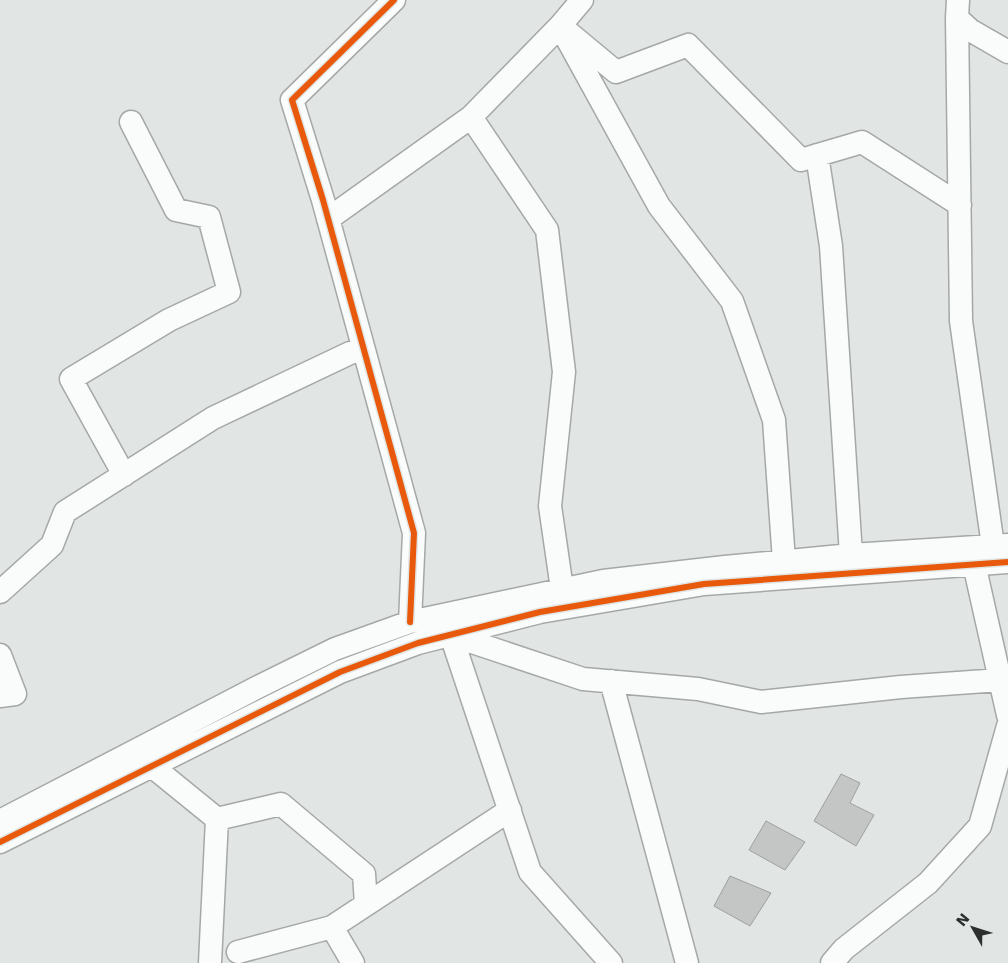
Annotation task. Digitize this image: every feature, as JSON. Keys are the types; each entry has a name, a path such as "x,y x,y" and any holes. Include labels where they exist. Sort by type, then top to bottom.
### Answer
{"street":[{"path":"394,0 292,100 328,219 414,533 410,622"},
{"path":"328,219 471,117 560,26 582,0"},
{"path":"957,9 970,30 1008,52"},
{"path":"0,821 326,653 410,622 603,581 784,561 1000,545 961,321 957,9"},
{"path":"560,26 616,72 688,45 801,160 862,142 960,205"},
{"path":"560,26 659,206 732,301 774,420 784,561"},
{"path":"471,117 547,230 564,372 550,506 562,589"},
{"path":"124,475 71,379 169,320 229,292 209,217 176,210 131,122"},
{"path":"817,155 830,246 851,555"},
{"path":"0,592 52,545 65,512 214,418 350,353"},
{"path":"0,842 340,672 418,643 540,612 704,584 1008,562"},
{"path":"832,963 844,949 928,883 980,826 1007,731 1000,680 974,564"},
{"path":"451,635 583,679 698,689 761,702 901,687 1000,680"},
{"path":"451,635 530,872 611,963"},
{"path":"0,655 15,694 0,696"},
{"path":"611,681 688,963"},
{"path":"153,767 217,819"},
{"path":"217,819 281,804 364,874 366,904"},
{"path":"215,963 241,958 332,927 510,810"},
{"path":"210,963 217,819"},
{"path":"332,927 353,963"}],"building":[{"path":"841,774 860,783 850,803 874,815 856,846 814,821"},
{"path":"766,821 805,842 785,870 749,850"},
{"path":"730,876 771,893 750,926 714,906"}],"cycle path":[{"path":"394,0 292,100 323,200 414,533 410,622"},
{"path":"0,842 340,672 418,643 540,612 704,584 1008,562"}]}
